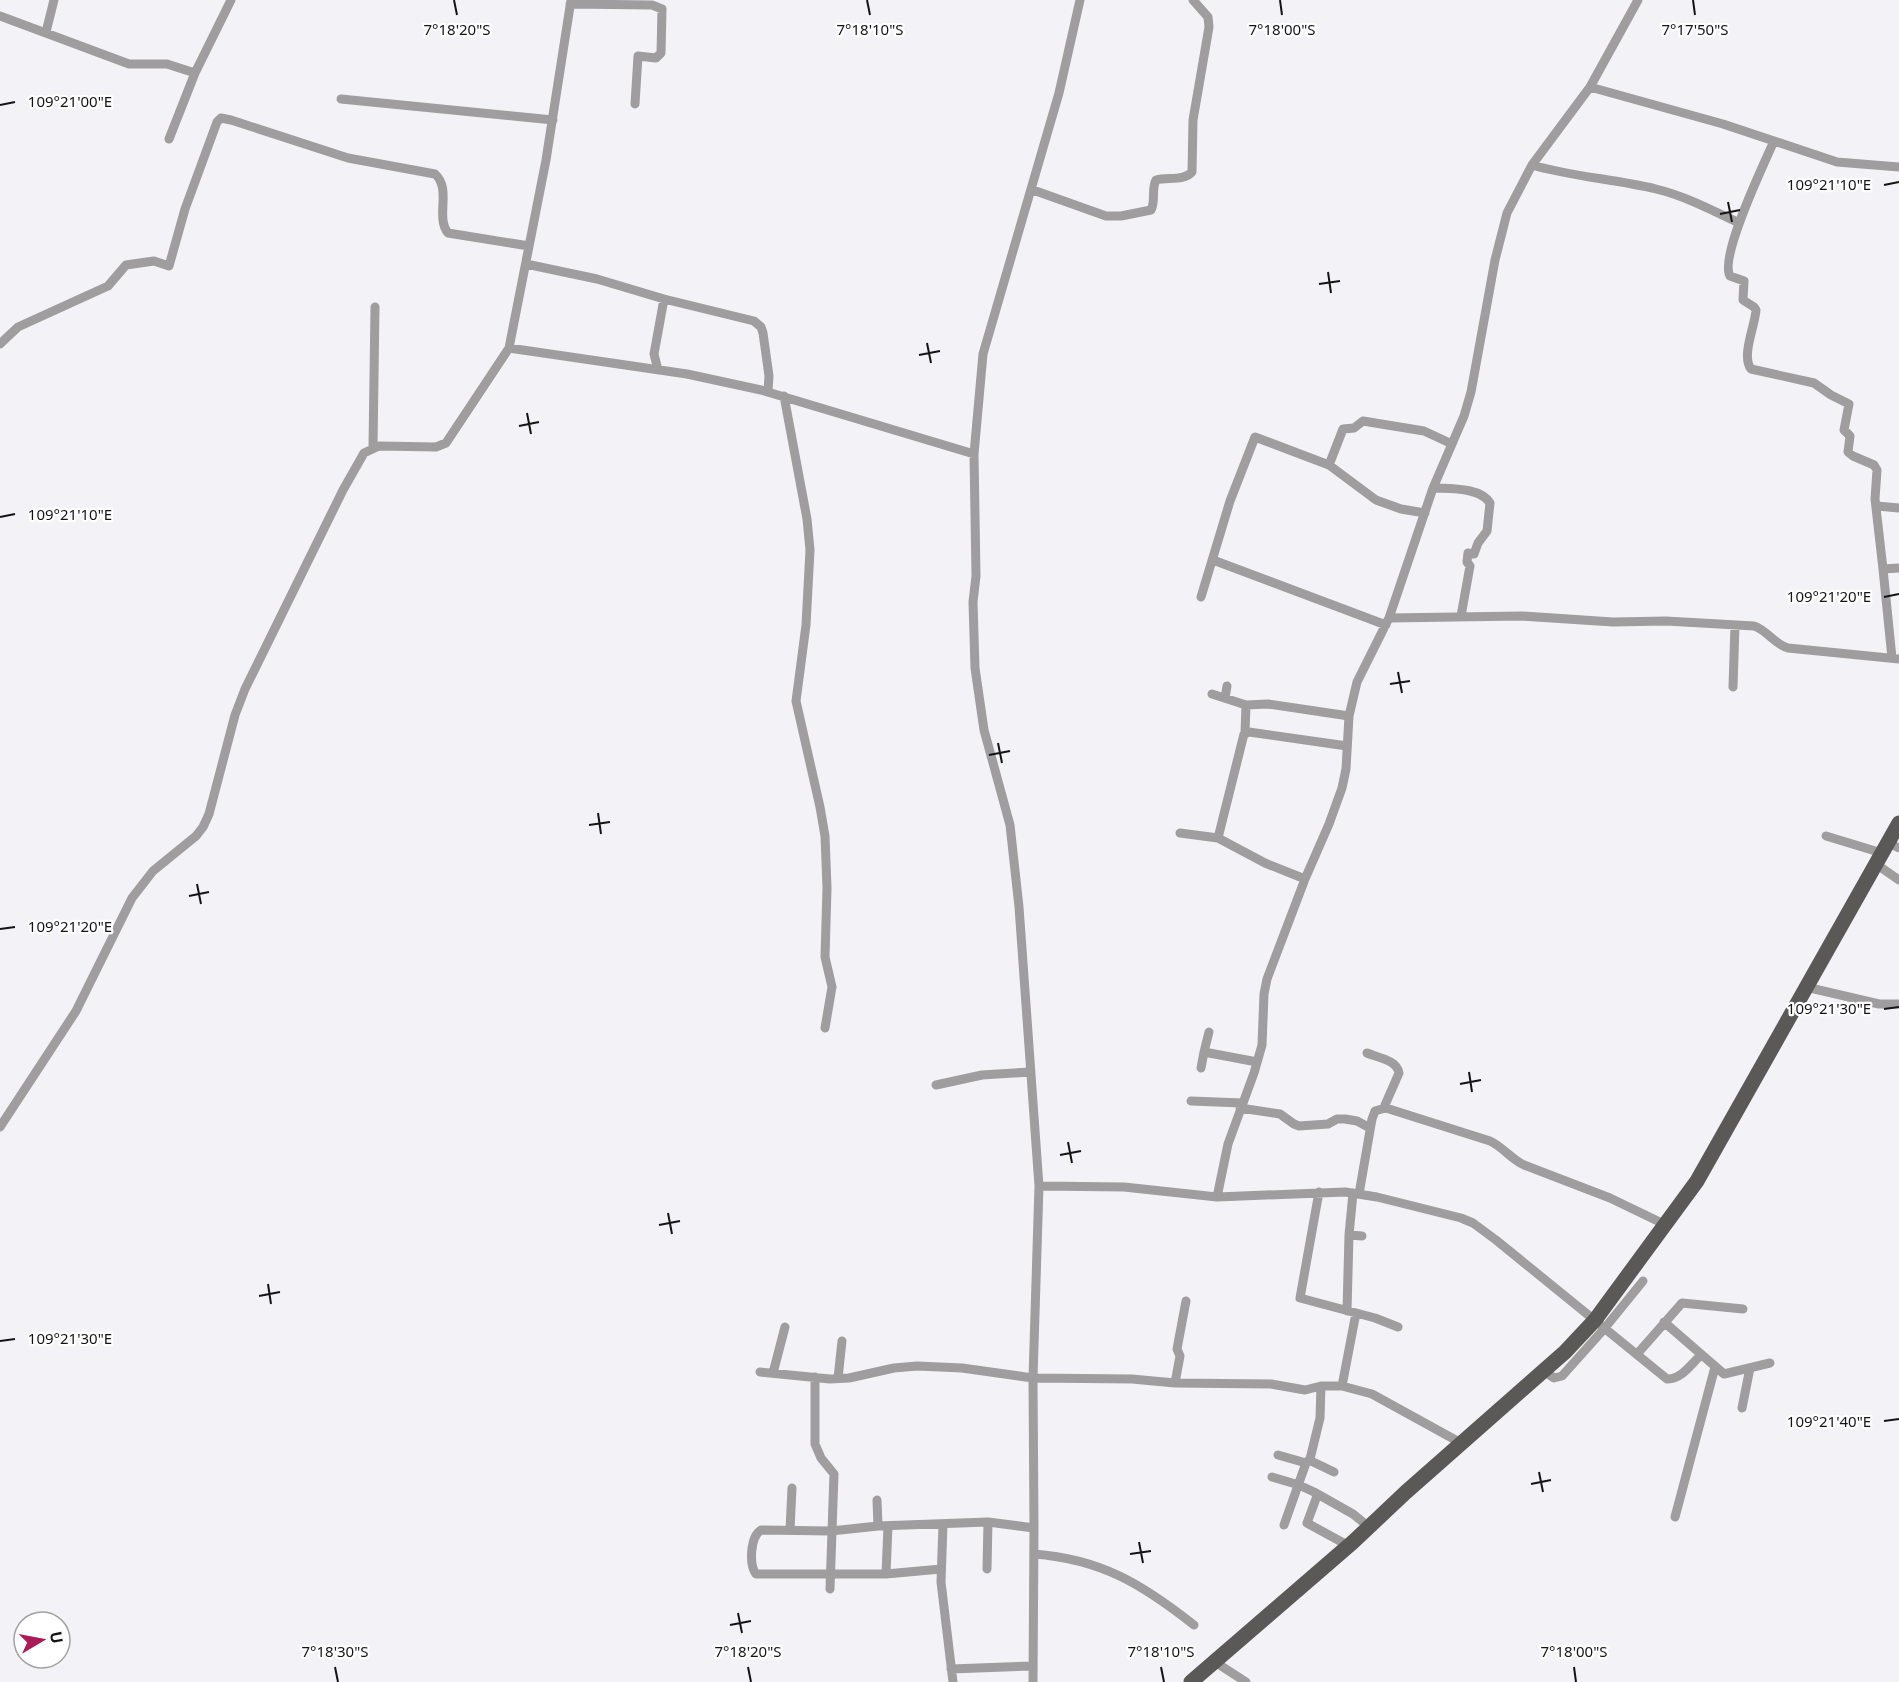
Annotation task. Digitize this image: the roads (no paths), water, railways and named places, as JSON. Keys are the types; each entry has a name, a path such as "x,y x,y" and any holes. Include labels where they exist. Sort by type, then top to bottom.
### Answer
{"main road":[{"path":"1197,1680 1349,1546 1461,1443 1600,1325 1714,1152 1806,987 1886,852 1899,823"}],"street":[{"path":"46,32 54,0"},
{"path":"169,139 195,73 231,0"},
{"path":"1032,1682 1034,1528 1032,1378 1039,1186 1019,907 1010,825 983,726 975,668 974,453 983,354 992,318 1033,190 1059,93 1080,0"},
{"path":"1033,190 1106,216 1121,216 1151,210 1156,180 1185,177 1192,172 1193,120 1209,27 1208,17 1193,0"},
{"path":"1217,1197 1228,1144 1262,1042 1264,994 1267,979 1342,788 1349,716 1358,682 1388,622 1433,488 1471,392 1495,260 1506,215 1532,165 1590,87 1638,0"},
{"path":"0,1127 76,1011 132,898 153,871 196,836 203,827 235,715 245,689 362,456 373,447 384,445 436,447 444,445 469,411 509,348 553,120 571,2 652,5 662,9 661,54 656,58 639,56 635,104"},
{"path":"0,16 129,64 167,64 195,73"},
{"path":"1590,87 1724,124 1837,162 1899,167"},
{"path":"341,99 553,120"},
{"path":"0,344 18,327 108,286 126,265 154,261 169,266 185,209 217,122 223,118 348,158 435,174 440,178 442,185 444,226 448,233 529,246"},
{"path":"1213,560 1388,622 1461,616 1522,616 1758,627 1773,640 1788,648 1896,659 1882,569 1876,467 1848,452 1850,436 1844,430 1849,404 1814,383 1751,369 1748,364 1747,355 1756,310 1743,300 1743,279 1730,276 1727,270 1739,223 1774,141"},
{"path":"1532,165 1583,177 1660,190 1692,201 1739,223"},
{"path":"526,264 597,279 758,323 763,333 767,352 768,392"},
{"path":"658,370 654,354 664,299"},
{"path":"373,447 375,307"},
{"path":"509,348 687,374 768,392 974,453"},
{"path":"784,396 807,519 810,550 806,625 795,701 825,836 827,888 825,957 832,985 825,1028"},
{"path":"1329,465 1341,432 1363,422 1424,431 1452,444"},
{"path":"1201,597 1230,501 1254,436 1329,465 1376,500 1401,509 1425,513"},
{"path":"1433,488 1468,491 1482,496 1490,503 1487,531 1478,543 1474,554 1468,553 1467,562 1470,566 1461,616"},
{"path":"1877,506 1899,508"},
{"path":"1882,569 1899,568"},
{"path":"1733,687 1735,626"},
{"path":"1225,698 1227,686"},
{"path":"1212,694 1246,705 1268,704 1349,716"},
{"path":"1218,838 1245,732 1246,705"},
{"path":"1245,732 1347,746"},
{"path":"1180,833 1218,838 1265,863 1305,879"},
{"path":"1826,836 1886,852 1899,880"},
{"path":"1806,987 1879,1004 1899,1004"},
{"path":"1201,1068 1209,1032"},
{"path":"1204,1052 1257,1062"},
{"path":"1367,1053 1394,1064 1398,1068 1399,1073 1386,1108"},
{"path":"936,1085 982,1075 1030,1072"},
{"path":"1191,1101 1208,1100 1280,1114 1299,1126 1328,1124 1337,1119 1346,1119 1357,1121 1370,1128"},
{"path":"1342,1386 1352,1312 1349,1235 1374,1112 1386,1108 1490,1141 1515,1161 1610,1198 1666,1225"},
{"path":"1039,1186 1124,1188 1217,1197 1319,1192 1356,1194 1392,1200 1469,1220 1669,1379 1680,1375 1701,1355"},
{"path":"1319,1192 1310,1252 1300,1297 1302,1300 1352,1312 1398,1328"},
{"path":"1349,1235 1362,1236"},
{"path":"1600,1325 1643,1281"},
{"path":"1175,1383 1180,1356 1177,1349 1186,1301"},
{"path":"1638,1353 1682,1303 1743,1309"},
{"path":"1664,1322 1726,1374 1770,1363"},
{"path":"773,1373 785,1327"},
{"path":"838,1378 842,1341"},
{"path":"760,1372 838,1378 856,1377 910,1366 962,1368 1032,1378 1271,1384 1305,1390 1321,1386 1342,1386 1372,1394 1461,1443"},
{"path":"1675,1517 1715,1367"},
{"path":"1742,1408 1750,1368"},
{"path":"815,1377 815,1444 821,1458 834,1474 830,1589"},
{"path":"1284,1525 1308,1462 1320,1418 1321,1386"},
{"path":"1278,1455 1308,1462 1334,1472"},
{"path":"1272,1477 1298,1485 1353,1514 1369,1527"},
{"path":"790,1530 792,1488"},
{"path":"1307,1523 1317,1496"},
{"path":"877,1500 878,1526"},
{"path":"1289,1511 1349,1546"},
{"path":"941,1569 886,1574 756,1574 753,1571 754,1538 761,1530 831,1531 878,1526 988,1522 1034,1528"},
{"path":"987,1569 988,1522"},
{"path":"943,1524 941,1569 953,1682"},
{"path":"886,1574 888,1526"},
{"path":"1034,1554 1061,1556 1126,1578 1157,1596 1194,1625"},
{"path":"1215,1662 1246,1682"},
{"path":"951,1669 1033,1666"}]}
